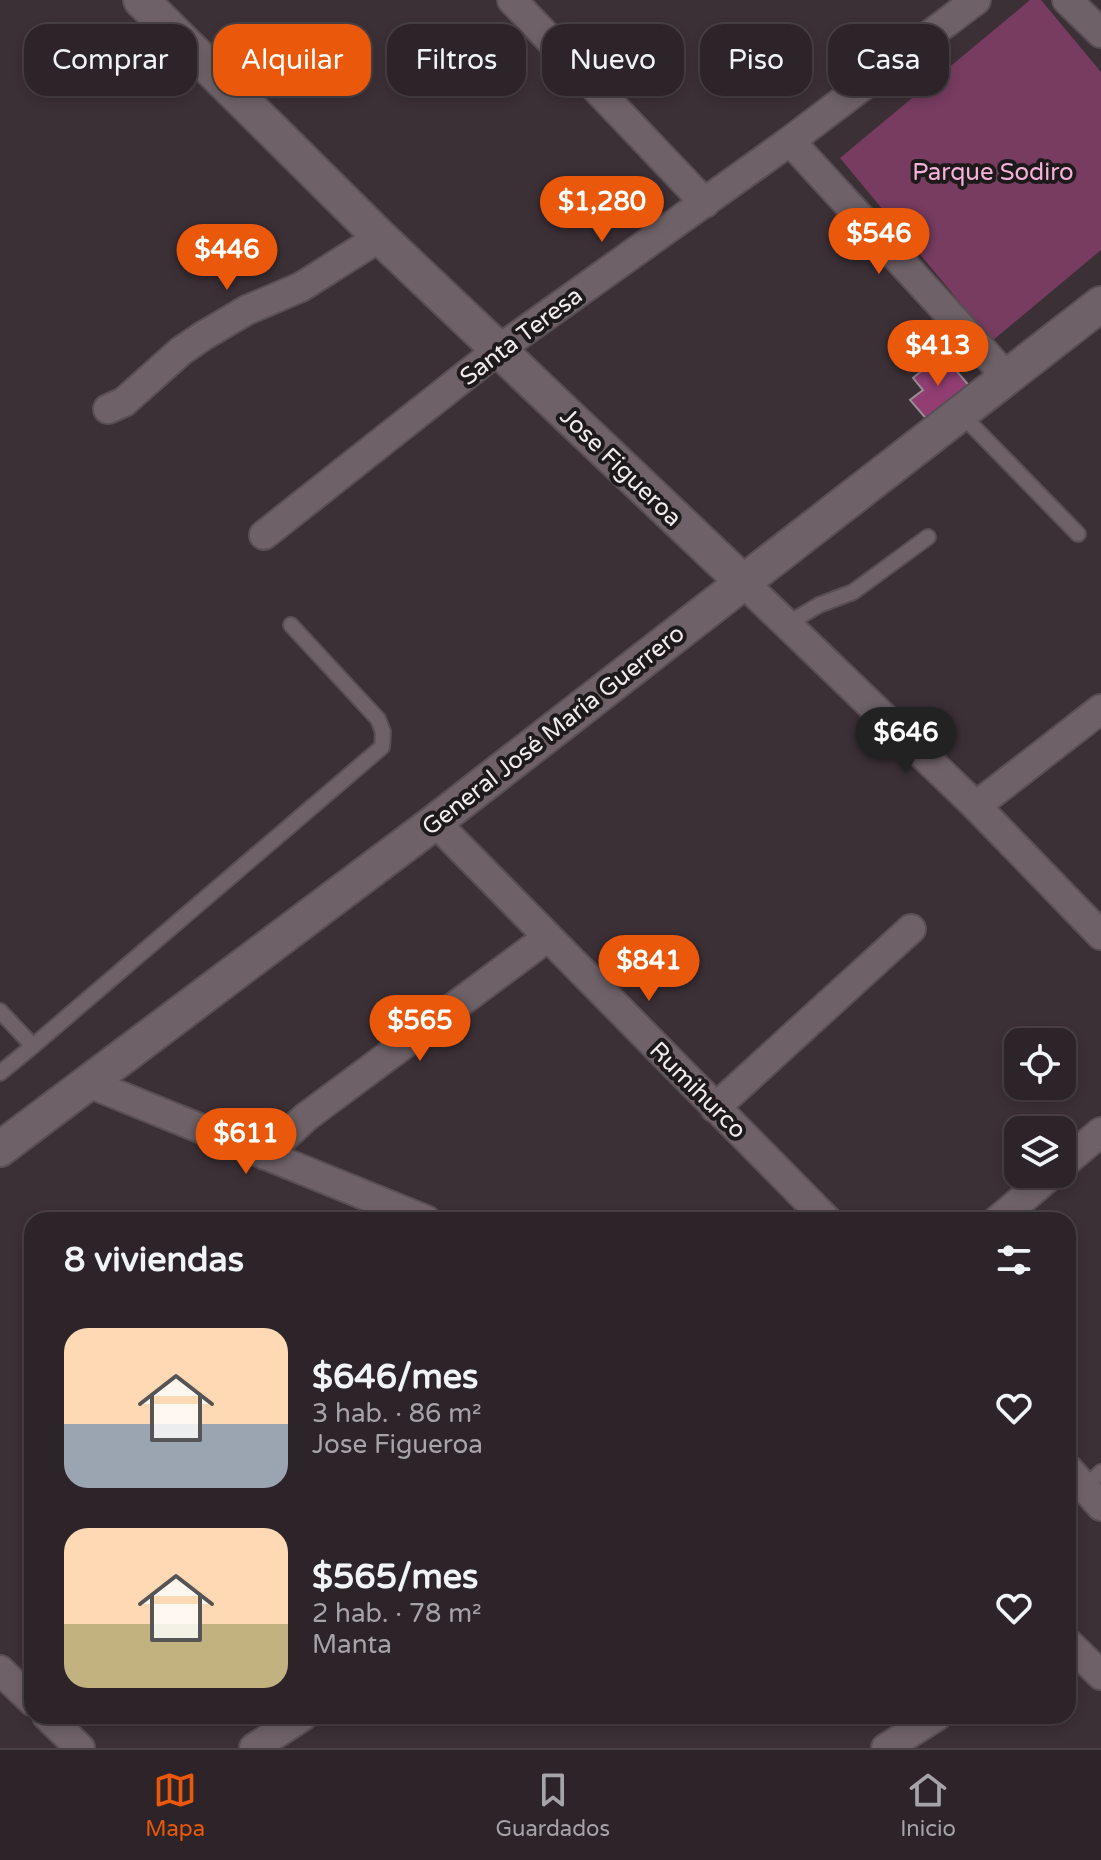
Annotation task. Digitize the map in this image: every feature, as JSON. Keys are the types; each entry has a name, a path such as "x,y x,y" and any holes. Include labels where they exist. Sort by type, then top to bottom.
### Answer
{"street":[{"name":"Jose Figueroa","path":"141,0 380,237 976,806 1101,935"},
{"path":"512,0 705,203"},
{"name":"Santa Teresa","path":"264,535 498,350 790,141 976,0"},
{"path":"1067,0 1101,33"},
{"path":"790,141 1006,376"},
{"path":"108,409 124,402 181,351 203,336 247,310 301,287 380,237"},
{"name":"General José María Guerrero","path":"0,1149 435,822 1101,304"},
{"path":"976,806 1101,709"},
{"name":"Rumihurco","path":"435,822 819,1212"},
{"path":"715,1108 911,929"},
{"path":"265,1155 306,1117 548,937"},
{"path":"86,1082 265,1155 383,1212"},
{"path":"1076,1153 1101,1132"},
{"path":"1007,1212 1036,1188"},
{"path":"1076,1651 1101,1675"},
{"path":"0,1670 24,1693"},
{"path":"55,1724 80,1748"},
{"path":"254,1748 291,1724"},
{"path":"886,1748 924,1724"}],"lane":[{"path":"960,413 1078,534"},
{"path":"787,624 819,605 853,592 928,537"},
{"path":"0,1073 382,747 383,732 378,719 291,625"},
{"path":"0,1011 33,1046"}],"green space":[{"name":"Parque Sodiro","path":"1030,0 1041,0 1101,72 1101,250 992,341 840,158 915,96 949,96 949,67"}],"building":[{"path":"942,354 971,388 930,423 910,400 923,390 913,378"}]}
